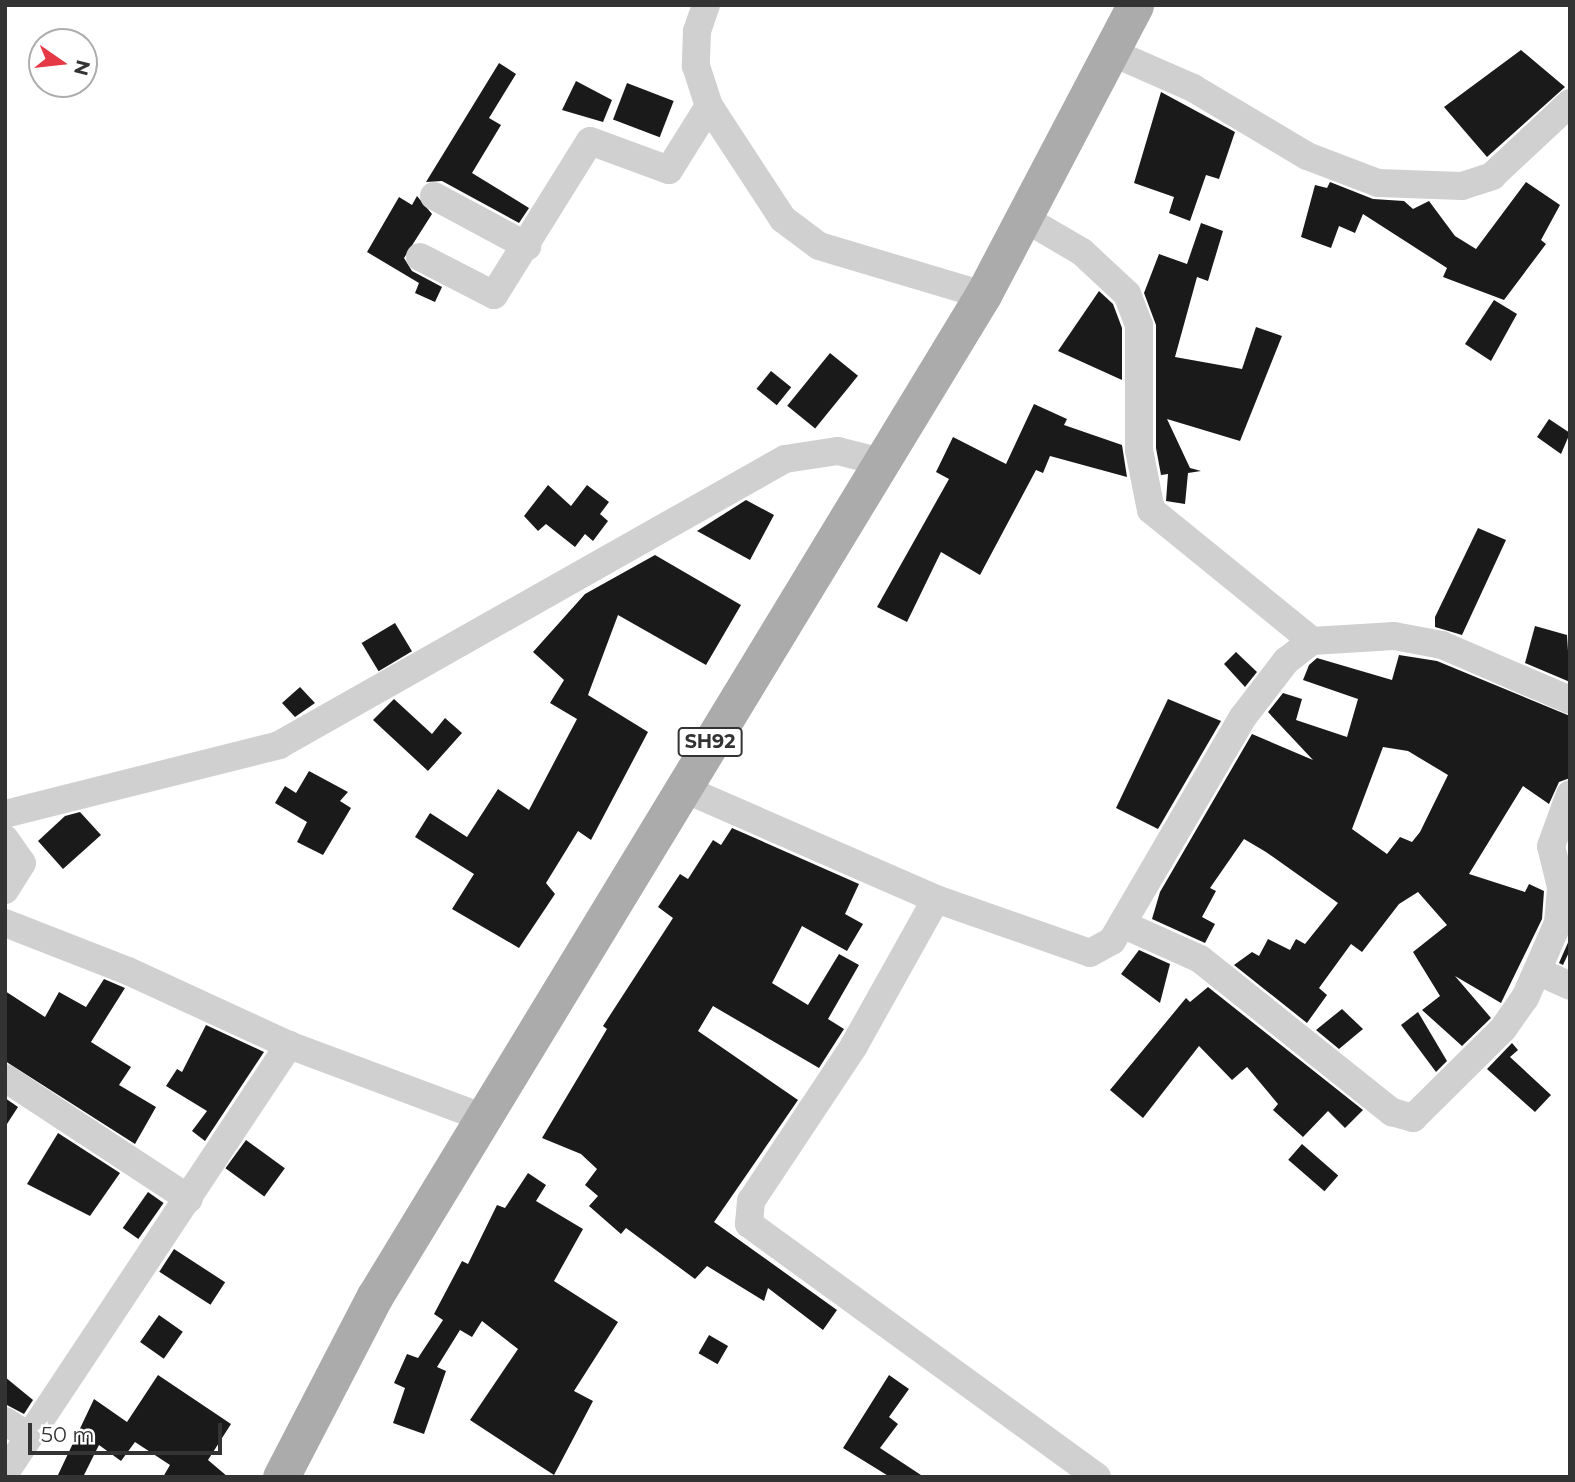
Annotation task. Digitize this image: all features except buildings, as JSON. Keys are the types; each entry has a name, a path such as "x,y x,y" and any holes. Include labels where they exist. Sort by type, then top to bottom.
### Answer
{"main road":[{"name":"SH92","path":"281,1477 329,1377 482,1117 983,295 1135,5"}],"street":[{"path":"706,5 696,31 696,66 709,106 799,235 983,295"},
{"path":"1111,52 1193,88 1307,156 1378,183 1462,186 1492,176 1570,103"},
{"path":"421,257 494,295 590,141 669,170 709,106"},
{"path":"433,196 527,246"},
{"path":"1024,218 1082,252 1127,294 1140,336 1139,450 1151,510 1312,640"},
{"path":"5,814 278,745 785,459 838,451 881,462"},
{"path":"682,788 936,899 1090,953 1101,952 1122,924 1243,718 1286,661 1312,640 1394,636 1442,645 1570,700"},
{"path":"1122,924 1200,960 1404,1118 1424,1111 1503,1029 1537,971 1562,904 1551,846 1570,794"},
{"path":"5,839 22,863 5,890"},
{"path":"936,899 854,1046 751,1201 748,1224 1097,1477"},
{"path":"5,923 128,971 289,1045 482,1117"},
{"path":"1537,971 1570,986"},
{"path":"5,1473 17,1428 189,1199 289,1045"},
{"path":"5,1078 189,1199"}]}
